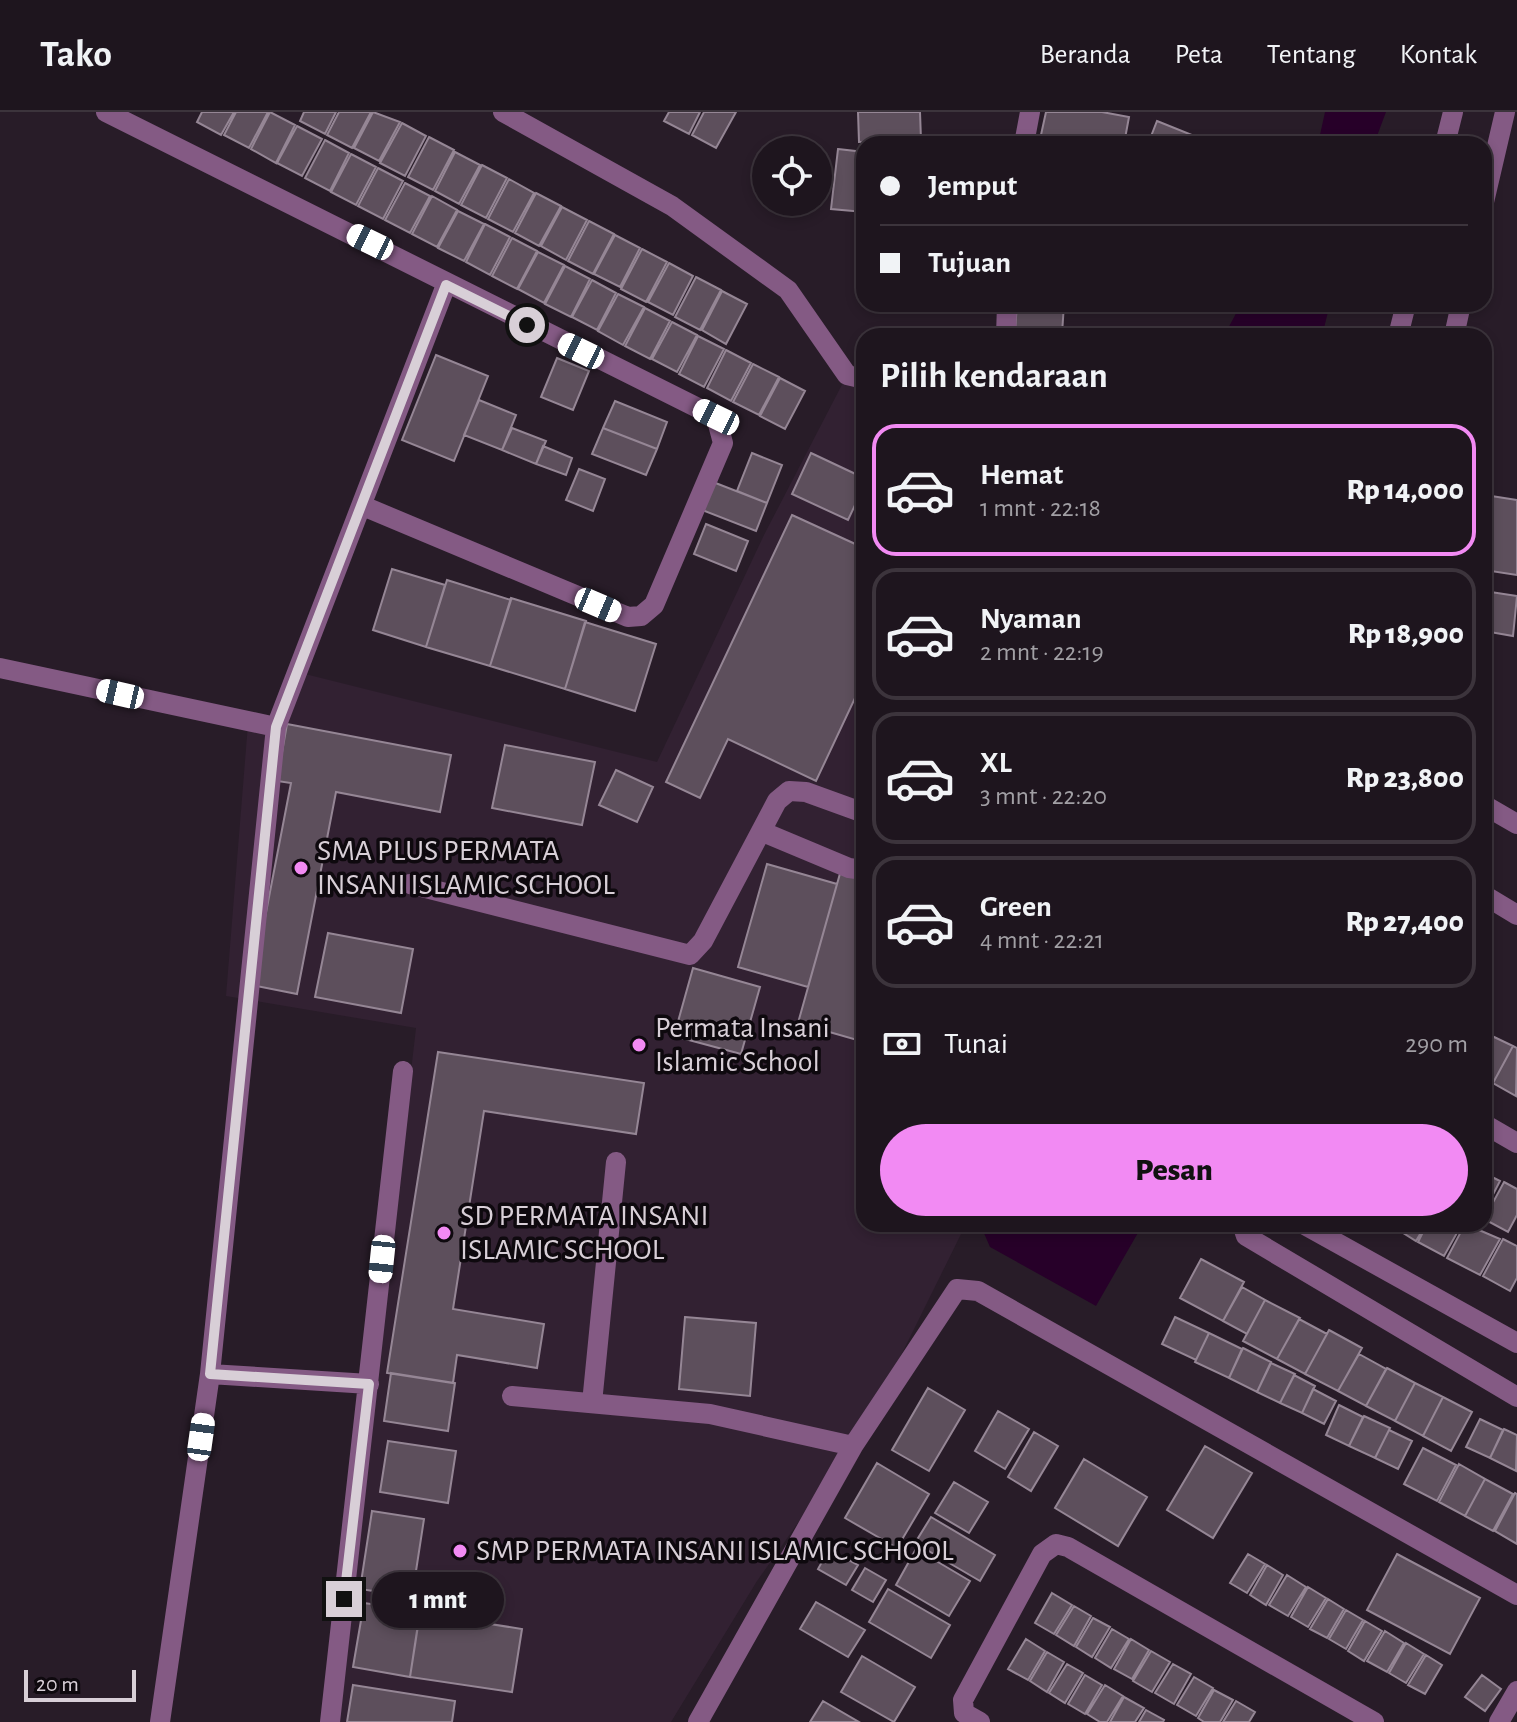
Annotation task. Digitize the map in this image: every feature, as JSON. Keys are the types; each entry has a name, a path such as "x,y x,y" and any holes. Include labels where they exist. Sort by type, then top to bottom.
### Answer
{"street":[{"path":"106,112 423,268 446,285 716,417 723,443 654,605 641,616 628,617 363,506"},
{"path":"503,112 705,227 788,290 847,375 856,377"},
{"path":"1026,136 1030,112"},
{"path":"1447,136 1453,112"},
{"path":"1492,168 1505,112"},
{"path":"160,1722 210,1374 276,727 295,670 363,506 446,285"},
{"path":"0,668 276,727"},
{"path":"410,884 690,955 703,941 777,801 789,791 806,792 856,810"},
{"path":"1492,810 1517,824"},
{"path":"763,832 856,869"},
{"path":"1492,900 1517,915"},
{"path":"330,1722 403,1071"},
{"path":"1492,1129 1517,1143"},
{"path":"592,1403 616,1162"},
{"path":"1245,1232 1246,1236 1517,1397"},
{"path":"1317,1232 1517,1343"},
{"path":"698,1722 853,1446 950,1295 957,1289 967,1288 1517,1595"},
{"path":"210,1374 369,1384"},
{"path":"512,1396 710,1414 853,1446"},
{"path":"980,1722 964,1713 963,1700 1042,1554 1056,1544 1068,1547 1374,1722"},
{"path":"1499,1722 1517,1691"}],"shaded area":[{"path":"1325,112 1386,112 1377,136 1320,136"},
{"path":"1237,312 1328,312 1324,328 1228,328"},
{"name":"Permata Insani Islamic School","path":"847,375 856,377 856,1232 962,1232 866,1426 757,1581 671,1722 336,1722 416,1028 226,996 248,724 269,719 301,673 657,762 764,535"},
{"path":"983,1232 1138,1232 1096,1306 990,1247"}],"building":[{"path":"202,112 234,112 221,135 197,122"},
{"path":"236,112 268,112 249,148 224,135"},
{"path":"270,112 295,125 276,163 251,149"},
{"path":"304,112 336,112 325,134 300,121"},
{"path":"339,112 371,112 352,148 327,135"},
{"path":"373,112 400,122 379,161 354,148"},
{"path":"669,112 700,112 689,134 664,121"},
{"path":"704,112 736,112 716,148 692,135"},
{"path":"858,112 920,112 921,136 859,136"},
{"path":"1046,112 1102,112 1129,117 1125,136 1041,136"},
{"path":"1157,121 1194,136 1151,136"},
{"path":"402,123 426,136 405,176 380,163"},
{"path":"297,126 322,139 302,176 277,163"},
{"path":"429,137 454,150 433,190 408,177"},
{"path":"325,140 349,153 330,191 305,178"},
{"path":"838,149 856,151 856,211 832,209"},
{"path":"455,152 480,165 459,204 435,191"},
{"path":"351,154 376,167 356,205 331,192"},
{"path":"482,165 507,178 486,218 461,205"},
{"path":"378,168 403,181 383,219 358,206"},
{"path":"509,179 534,193 513,232 488,219"},
{"path":"405,183 430,196 410,233 385,220"},
{"path":"536,193 561,206 539,246 515,233"},
{"path":"432,196 457,210 437,247 412,234"},
{"path":"562,207 587,220 566,260 541,246"},
{"path":"458,211 484,224 464,261 438,248"},
{"path":"589,221 614,234 593,274 568,261"},
{"path":"485,224 510,237 490,275 466,262"},
{"path":"615,235 640,248 620,287 594,274"},
{"path":"512,238 537,251 517,289 492,276"},
{"path":"642,249 667,262 646,302 621,289"},
{"path":"538,252 564,265 544,303 518,289"},
{"path":"669,263 693,276 673,315 648,302"},
{"path":"565,266 590,279 571,317 545,304"},
{"path":"696,277 721,290 700,330 675,317"},
{"path":"592,280 616,293 597,330 572,317"},
{"path":"722,291 747,304 726,344 702,330"},
{"path":"618,294 644,307 623,345 598,331"},
{"path":"645,308 670,321 650,359 625,346"},
{"path":"1016,312 1063,312 1062,328 1015,328"},
{"path":"672,322 697,335 677,372 652,359"},
{"path":"698,336 724,349 704,387 679,374"},
{"path":"726,350 751,363 731,401 707,388"},
{"path":"436,355 488,376 454,461 402,440"},
{"path":"557,358 589,371 573,410 541,397"},
{"path":"753,364 779,377 759,415 733,402"},
{"path":"780,378 805,391 785,429 760,416"},
{"path":"479,400 516,415 502,450 464,435"},
{"path":"615,401 667,422 657,449 603,428"},
{"path":"512,428 546,441 536,464 502,450"},
{"path":"603,428 657,449 646,475 592,454"},
{"path":"543,446 572,458 566,475 536,464"},
{"path":"752,453 782,465 767,503 737,491"},
{"path":"811,453 856,474 856,503 848,520 792,494"},
{"path":"579,469 605,479 593,511 566,500"},
{"path":"713,482 767,503 756,531 702,510"},
{"path":"1492,496 1517,500 1517,575 1492,571"},
{"path":"792,515 856,544 856,696 816,781 728,739 700,798 666,782"},
{"path":"706,524 748,541 736,571 694,554"},
{"path":"392,569 445,585 426,647 373,630"},
{"path":"447,580 511,600 490,666 426,647"},
{"path":"1492,592 1517,596 1513,636 1492,632"},
{"path":"511,598 586,621 565,689 490,666"},
{"path":"585,622 656,644 635,711 565,689"},
{"path":"287,724 451,755 440,812 336,792 297,994 252,985 291,783 277,781"},
{"path":"505,745 595,762 582,825 492,808"},
{"path":"616,770 653,787 637,822 599,805"},
{"path":"767,864 837,884 808,987 738,967"},
{"path":"841,870 856,874 856,1040 798,1023"},
{"path":"328,933 413,949 401,1013 315,997"},
{"path":"693,968 760,987 741,1054 674,1036"},
{"path":"1492,1036 1513,1046 1492,1083"},
{"path":"1513,1046 1517,1048 1516,1096 1493,1083"},
{"path":"438,1052 644,1083 636,1134 484,1111 453,1309 544,1324 537,1368 457,1355 453,1383 387,1373"},
{"path":"1492,1177 1500,1181 1492,1196"},
{"path":"1504,1182 1517,1189 1517,1215 1508,1232 1492,1223 1492,1204"},
{"path":"1402,1232 1421,1232 1416,1241"},
{"path":"1423,1232 1458,1232 1444,1256 1418,1242"},
{"path":"1461,1232 1484,1232 1500,1239 1480,1275 1447,1258"},
{"path":"1503,1239 1517,1246 1517,1278 1510,1291 1483,1276"},
{"path":"1201,1259 1244,1282 1223,1321 1180,1298"},
{"path":"1242,1287 1265,1300 1247,1334 1223,1321"},
{"path":"1265,1300 1300,1318 1277,1359 1243,1341"},
{"path":"685,1317 756,1323 750,1396 679,1389"},
{"path":"1175,1317 1209,1333 1196,1360 1162,1344"},
{"path":"1299,1319 1327,1334 1305,1374 1277,1359"},
{"path":"1329,1330 1362,1348 1338,1391 1305,1374"},
{"path":"1209,1333 1242,1349 1229,1378 1195,1362"},
{"path":"1243,1348 1271,1362 1257,1392 1229,1378"},
{"path":"1359,1354 1386,1369 1366,1406 1338,1391"},
{"path":"1271,1363 1295,1374 1280,1403 1257,1392"},
{"path":"1387,1368 1415,1383 1395,1421 1366,1406"},
{"path":"391,1373 455,1383 448,1431 384,1421"},
{"path":"1294,1375 1315,1386 1302,1413 1280,1403"},
{"path":"1415,1383 1443,1397 1423,1436 1395,1421"},
{"path":"928,1388 965,1410 929,1471 892,1450"},
{"path":"1313,1389 1336,1401 1324,1424 1302,1413"},
{"path":"1443,1397 1472,1412 1451,1451 1423,1436"},
{"path":"1339,1405 1363,1417 1349,1446 1326,1435"},
{"path":"998,1411 1029,1429 1005,1469 975,1451"},
{"path":"1364,1416 1390,1428 1375,1458 1349,1446"},
{"path":"1480,1419 1503,1430 1490,1458 1466,1447"},
{"path":"1504,1429 1517,1435 1516,1471 1490,1458"},
{"path":"1389,1430 1412,1441 1398,1469 1375,1458"},
{"path":"1034,1432 1058,1446 1031,1491 1008,1477"},
{"path":"388,1441 456,1451 448,1503 380,1492"},
{"path":"1205,1446 1252,1473 1213,1538 1167,1510"},
{"path":"1423,1448 1456,1465 1437,1501 1404,1484"},
{"path":"1084,1459 1147,1497 1118,1546 1055,1508"},
{"path":"877,1463 929,1494 897,1548 845,1518"},
{"path":"1459,1464 1485,1479 1465,1516 1439,1502"},
{"path":"1485,1479 1513,1494 1493,1531 1465,1516"},
{"path":"954,1482 988,1502 969,1533 935,1513"},
{"path":"1517,1494 1517,1544 1495,1531"},
{"path":"372,1511 424,1519 412,1597 360,1589"},
{"path":"931,1517 995,1555 980,1581 915,1543"},
{"path":"829,1549 858,1565 846,1585 818,1569"},
{"path":"916,1549 970,1581 949,1616 896,1585"},
{"path":"1248,1554 1265,1564 1247,1593 1230,1583"},
{"path":"1397,1554 1480,1598 1450,1654 1367,1610"},
{"path":"1267,1565 1283,1575 1266,1605 1250,1595"},
{"path":"865,1568 886,1580 873,1602 852,1590"},
{"path":"1287,1575 1306,1587 1288,1616 1269,1605"},
{"path":"1308,1587 1326,1598 1308,1627 1291,1617"},
{"path":"888,1589 950,1625 931,1658 869,1622"},
{"path":"1052,1593 1072,1605 1054,1634 1035,1623"},
{"path":"1328,1599 1344,1609 1327,1638 1310,1629"},
{"path":"816,1602 865,1630 848,1657 800,1629"},
{"path":"364,1603 420,1611 410,1677 353,1667"},
{"path":"1074,1606 1091,1616 1074,1646 1056,1635"},
{"path":"1346,1610 1363,1620 1346,1649 1329,1639"},
{"path":"420,1613 522,1629 512,1692 410,1677"},
{"path":"1093,1618 1110,1627 1092,1657 1076,1647"},
{"path":"1365,1621 1382,1631 1364,1661 1348,1651"},
{"path":"1112,1629 1129,1639 1111,1668 1095,1658"},
{"path":"1385,1631 1404,1643 1387,1672 1367,1661"},
{"path":"1026,1639 1045,1651 1028,1680 1008,1669"},
{"path":"1131,1639 1149,1650 1132,1679 1114,1669"},
{"path":"1406,1643 1424,1654 1406,1683 1389,1673"},
{"path":"1151,1651 1170,1662 1152,1692 1133,1681"},
{"path":"1047,1652 1064,1662 1047,1692 1030,1681"},
{"path":"1426,1655 1442,1665 1425,1694 1408,1685"},
{"path":"862,1656 915,1687 894,1722 841,1692"},
{"path":"1067,1664 1083,1673 1065,1703 1049,1693"},
{"path":"1173,1664 1191,1674 1174,1704 1155,1693"},
{"path":"1085,1675 1102,1685 1085,1714 1068,1704"},
{"path":"1482,1675 1501,1689 1485,1711 1465,1697"},
{"path":"1194,1677 1213,1688 1196,1716 1177,1705"},
{"path":"353,1685 455,1701 452,1722 347,1722"},
{"path":"1105,1685 1123,1696 1107,1722 1100,1722 1087,1714"},
{"path":"1214,1690 1233,1700 1220,1722 1204,1722 1198,1718"},
{"path":"1124,1697 1144,1708 1135,1722 1110,1722"},
{"path":"823,1701 859,1722 810,1722"},
{"path":"1236,1701 1255,1712 1249,1722 1223,1722"},
{"path":"1146,1710 1164,1720 1163,1722 1139,1722"}],"place":[{"name":"SMA PLUS PERMATA INSANI ISLAMIC SCHOOL","path":"301,868"},
{"name":"Permata Insani Islamic School","path":"639,1045"},
{"name":"SD PERMATA INSANI ISLAMIC SCHOOL","path":"444,1233"},
{"name":"SMP PERMATA INSANI ISLAMIC SCHOOL","path":"460,1551"}],"route":[{"path":"344,1599 369,1384 210,1374 276,727 295,670 363,506 446,285 527,325"}]}
